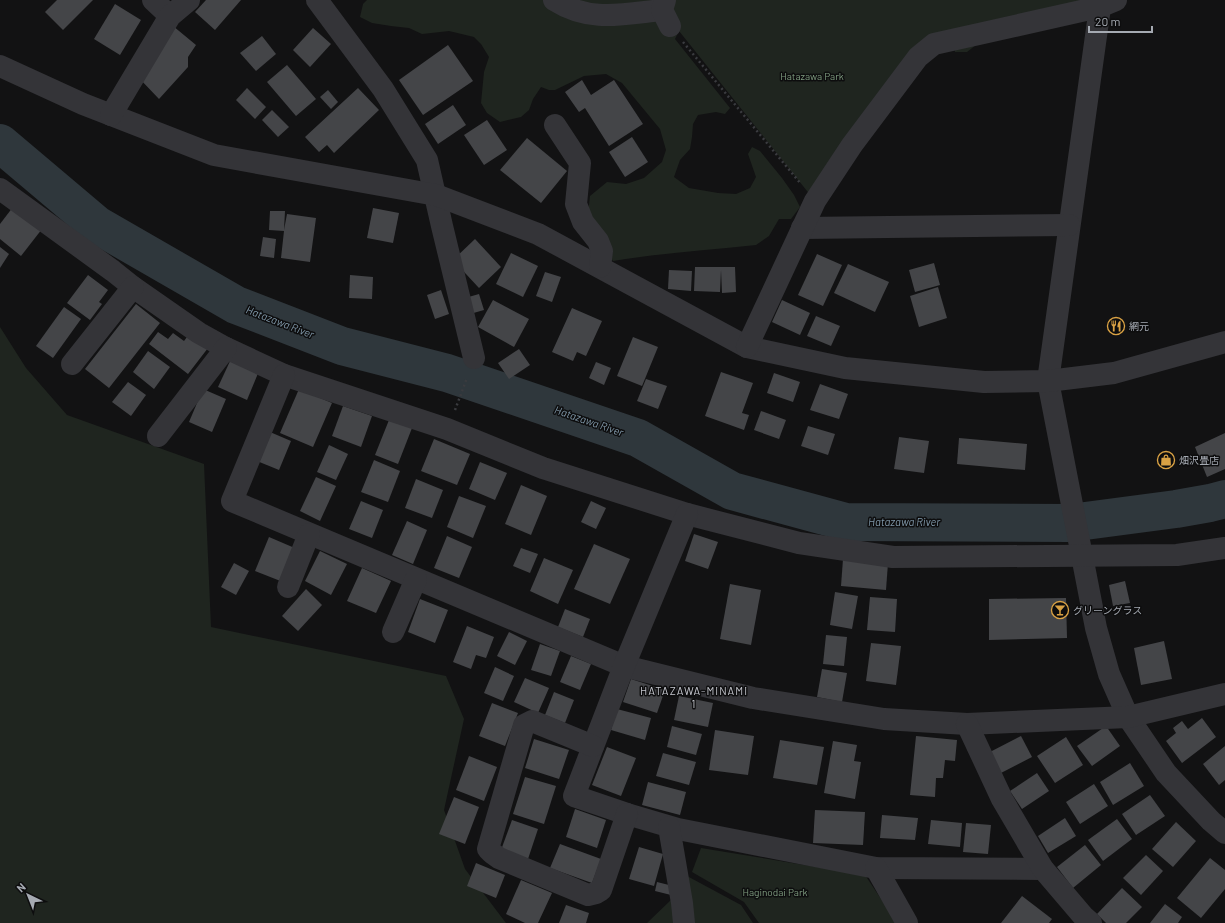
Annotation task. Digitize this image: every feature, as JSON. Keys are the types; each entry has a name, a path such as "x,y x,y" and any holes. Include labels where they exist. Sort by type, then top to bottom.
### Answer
{"street":[{"path":"153,0 170,16"},
{"path":"111,115 170,16 189,0"},
{"path":"317,0 383,88 427,160 474,358"},
{"path":"554,0 565,7 585,14 607,16 666,12"},
{"path":"748,347 815,201 852,145 918,57 934,44 1105,2 1069,225 1048,381 1096,628 1109,674 1128,716 1166,773 1211,821 1225,833"},
{"path":"0,66 84,104 214,155 436,195 538,234 748,347 853,368 984,382 1048,381 1114,373 1225,342"},
{"path":"555,124 580,163 576,204 583,222 598,242 602,251 600,267"},
{"path":"0,189 133,287 199,333 226,348 284,375 448,429 543,468 687,514 799,543 893,557 1177,554 1225,548"},
{"path":"802,228 1069,225"},
{"path":"72,364 133,287"},
{"path":"158,436 226,348"},
{"path":"284,375 232,501 624,666 753,698 884,720 967,724 1128,716 1225,694"},
{"path":"687,514 624,666 574,796 669,827 876,868 1043,869"},
{"path":"288,587 310,534"},
{"path":"393,632 416,579"},
{"path":"593,746 532,721 524,725 488,849 499,858 588,895 596,893 600,890 627,814"},
{"path":"967,724 1002,800 1043,869 1091,923"},
{"path":"669,827 684,923"},
{"path":"876,868 907,923"}],"path":[{"path":"666,12 815,201"},
{"path":"448,429 474,358"}],"green space":[{"name":"Hatazawa Park","path":"367,0 1100,0 981,41 967,52 955,52 954,48 918,57 815,201 679,31 675,39 730,108 725,114 716,112 698,115 693,124 690,149 680,160 674,177 689,188 718,193 736,194 750,188 756,177 748,154 752,147 760,151 782,178 794,195 800,207 791,219 779,219 769,236 756,245 613,261 605,250 588,214 590,196 607,182 626,184 644,178 662,162 666,150 660,129 622,83 606,74 584,76 555,90 549,90 541,87 533,99 529,110 521,117 500,122 487,113 481,103 484,72 489,57 481,44 474,37 449,31 422,34 409,28 372,23 360,17 363,4"},
{"path":"0,327 26,368 67,415 204,464 211,627 446,676 464,719 444,810 465,869 506,923 0,923"},
{"name":"Haginodai Park","path":"701,848 865,875 897,923 759,923 744,902 692,872"},
{"path":"687,876 741,905 753,923 647,923 671,900"}],"building":[{"path":"57,0 93,0 63,30 45,12"},
{"path":"206,0 241,0 215,30 195,12"},
{"path":"115,4 141,20 120,55 94,39"},
{"path":"173,26 196,45 188,57 188,67 159,99 139,78"},
{"path":"313,28 331,44 310,67 293,50"},
{"path":"262,36 276,54 256,71 240,53"},
{"path":"448,45 473,81 423,115 399,80"},
{"path":"287,65 316,99 296,116 267,82"},
{"path":"582,80 591,95 614,80 643,124 609,146 585,108 579,112 565,92"},
{"path":"247,88 266,107 255,119 236,100"},
{"path":"358,88 379,110 334,153 327,145 319,152 305,137"},
{"path":"328,90 338,102 331,109 320,97"},
{"path":"453,105 466,125 438,144 425,124"},
{"path":"272,110 289,127 278,137 262,120"},
{"path":"487,120 507,150 484,165 464,135"},
{"path":"632,137 648,162 625,177 609,152"},
{"path":"527,138 567,171 541,203 500,170"},
{"path":"13,207 42,229 21,256 0,239 0,224"},
{"path":"373,208 399,213 393,243 367,238"},
{"path":"270,211 285,211 284,230 287,214 316,218 310,262 281,258 284,231 269,230"},
{"path":"263,237 276,239 274,258 260,256"},
{"path":"475,239 501,267 479,288 453,260"},
{"path":"0,247 9,254 0,268"},
{"path":"511,253 538,266 523,297 496,284"},
{"path":"817,254 842,265 823,306 798,295"},
{"path":"934,263 940,285 915,292 909,270"},
{"path":"848,264 889,282 875,312 834,293"},
{"path":"695,267 735,267 736,292 722,293 721,270 720,292 694,291"},
{"path":"669,270 692,271 691,291 668,289"},
{"path":"545,272 561,277 552,302 536,296"},
{"path":"88,275 108,290 99,302 102,304 90,320 67,303"},
{"path":"350,275 373,277 372,299 349,298"},
{"path":"938,287 947,318 919,327 910,296"},
{"path":"441,290 449,314 435,319 427,295"},
{"path":"479,294 484,310 470,314 465,298"},
{"path":"493,300 529,319 514,347 478,327"},
{"path":"782,300 810,313 800,335 772,322"},
{"path":"136,304 160,323 109,388 85,369"},
{"path":"64,307 81,319 53,358 36,346"},
{"path":"572,308 602,321 586,356 577,352 573,361 552,352"},
{"path":"816,316 840,326 831,346 807,336"},
{"path":"158,332 168,339 173,333 184,341 190,333 208,348 188,374 149,344"},
{"path":"633,337 658,347 642,386 617,376"},
{"path":"519,349 530,365 509,379 498,363"},
{"path":"148,351 170,367 154,389 133,372"},
{"path":"231,359 259,371 247,400 218,387"},
{"path":"596,362 611,368 604,385 589,378"},
{"path":"721,372 753,383 742,413 749,415 744,430 705,416"},
{"path":"774,373 800,382 793,402 767,393"},
{"path":"646,379 667,386 658,409 637,401"},
{"path":"128,382 146,395 131,416 112,402"},
{"path":"820,384 848,394 839,419 810,410"},
{"path":"203,389 226,399 212,432 189,422"},
{"path":"299,389 332,403 313,447 280,433"},
{"path":"343,406 372,416 361,447 332,436"},
{"path":"761,411 786,420 779,439 754,430"},
{"path":"389,420 412,428 398,464 375,455"},
{"path":"808,426 835,434 828,455 801,446"},
{"path":"270,432 291,441 279,470 257,461"},
{"path":"1225,433 1225,469 1207,477 1195,447"},
{"path":"899,437 929,441 924,473 894,469"},
{"path":"959,438 1027,444 1025,470 957,464"},
{"path":"434,439 470,454 457,485 421,471"},
{"path":"329,445 348,454 336,480 317,472"},
{"path":"374,460 400,471 388,502 361,492"},
{"path":"480,462 507,473 495,500 469,489"},
{"path":"316,477 336,486 320,521 300,511"},
{"path":"416,479 443,490 432,518 405,508"},
{"path":"521,485 547,496 531,535 505,524"},
{"path":"459,496 486,506 473,538 447,527"},
{"path":"361,501 383,510 372,538 349,529"},
{"path":"591,501 606,508 596,529 581,522"},
{"path":"407,521 427,530 413,564 392,555"},
{"path":"694,534 718,542 708,569 685,561"},
{"path":"447,536 472,547 459,578 434,568"},
{"path":"269,537 297,549 283,582 255,571"},
{"path":"594,544 630,559 610,604 574,589"},
{"path":"521,548 538,554 530,573 513,566"},
{"path":"320,551 347,564 331,595 305,581"},
{"path":"544,558 573,570 558,604 530,591"},
{"path":"843,559 888,563 886,590 841,586"},
{"path":"234,563 249,571 236,595 221,587"},
{"path":"362,568 391,581 376,613 347,601"},
{"path":"1125,581 1130,603 1113,606 1109,585"},
{"path":"730,584 761,590 751,645 720,639"},
{"path":"306,589 322,605 298,631 282,616"},
{"path":"835,592 858,596 852,629 830,625"},
{"path":"870,597 897,599 895,632 867,630"},
{"path":"1066,598 1067,638 989,640 989,599"},
{"path":"420,599 448,610 435,643 408,632"},
{"path":"565,609 590,619 583,637 558,627"},
{"path":"467,626 494,637 486,658 476,655 471,669 453,662"},
{"path":"509,632 527,641 515,665 497,656"},
{"path":"826,635 847,637 844,666 823,664"},
{"path":"1164,641 1172,679 1141,685 1134,648"},
{"path":"871,643 901,646 896,685 866,681"},
{"path":"540,644 560,651 551,676 531,670"},
{"path":"571,656 591,664 580,690 560,682"},
{"path":"495,667 514,676 503,701 484,693"},
{"path":"822,669 847,673 842,702 817,697"},
{"path":"525,678 549,688 538,713 514,702"},
{"path":"631,679 665,690 657,713 623,702"},
{"path":"554,692 574,700 565,723 545,715"},
{"path":"679,696 713,703 708,727 674,720"},
{"path":"492,703 518,713 505,746 479,736"},
{"path":"617,709 651,718 645,740 611,730"},
{"path":"1202,718 1216,737 1182,763 1166,741 1176,733 1173,728 1182,721 1188,729"},
{"path":"672,726 702,734 696,755 667,747"},
{"path":"1106,726 1120,746 1092,766 1077,746"},
{"path":"715,730 754,736 748,775 709,770"},
{"path":"916,736 957,740 955,761 945,760 943,778 936,778 935,797 910,795"},
{"path":"1021,736 1032,757 999,774 988,753"},
{"path":"1066,737 1083,765 1055,783 1037,756"},
{"path":"534,739 569,750 559,779 525,768"},
{"path":"780,740 824,747 817,785 773,778"},
{"path":"833,741 857,745 854,761 861,762 855,799 824,793"},
{"path":"1225,746 1225,780 1219,785 1203,764"},
{"path":"607,747 636,758 621,796 592,785"},
{"path":"663,753 696,762 689,785 656,776"},
{"path":"469,756 497,767 484,801 456,790"},
{"path":"1130,763 1144,786 1113,805 1100,782"},
{"path":"1037,773 1049,791 1022,809 1010,791"},
{"path":"525,777 556,786 544,824 513,814"},
{"path":"648,782 686,792 680,815 642,805"},
{"path":"1094,784 1108,806 1080,824 1066,802"},
{"path":"1150,795 1165,816 1136,835 1122,814"},
{"path":"454,797 479,807 465,844 439,834"},
{"path":"575,809 606,820 597,848 566,837"},
{"path":"815,810 865,812 863,845 813,843"},
{"path":"882,815 918,818 915,840 880,838"},
{"path":"1065,818 1076,836 1048,853 1038,836"},
{"path":"1117,819 1132,839 1103,861 1088,840"},
{"path":"512,820 538,829 528,859 501,850"},
{"path":"931,820 962,823 960,847 928,844"},
{"path":"1176,822 1196,841 1173,867 1152,849"},
{"path":"966,823 991,825 988,854 963,852"},
{"path":"560,844 601,859 592,883 550,868"},
{"path":"1085,845 1101,865 1073,888 1057,867"},
{"path":"639,847 663,854 654,886 629,879"},
{"path":"1146,855 1163,871 1141,895 1123,878"},
{"path":"1210,858 1225,870 1225,889 1201,918 1177,898"},
{"path":"476,863 505,875 496,898 467,886"},
{"path":"521,880 552,893 538,923 525,923 506,914"},
{"path":"657,882 673,886 671,895 655,891"},
{"path":"1122,888 1142,907 1126,923 1106,923 1097,914"},
{"path":"1022,896 1052,919 1049,923 1001,923"},
{"path":"1165,904 1182,917 1178,923 1150,923"},
{"path":"566,905 589,913 586,923 559,923"}],"waterway":[{"name":"Hatazawa River","path":"0,143 97,225 236,305 342,346 447,373 638,438 732,491 846,522 1070,523 1176,509 1225,499"}],"place":[{"name":"網元","path":"1116,326"},
{"name":"畑沢畳店","path":"1166,460"},
{"name":"グリーングラス","path":"1060,610"}],"district":[{"name":"HATAZAWA-MINAMI 1","path":"694,697"}]}
